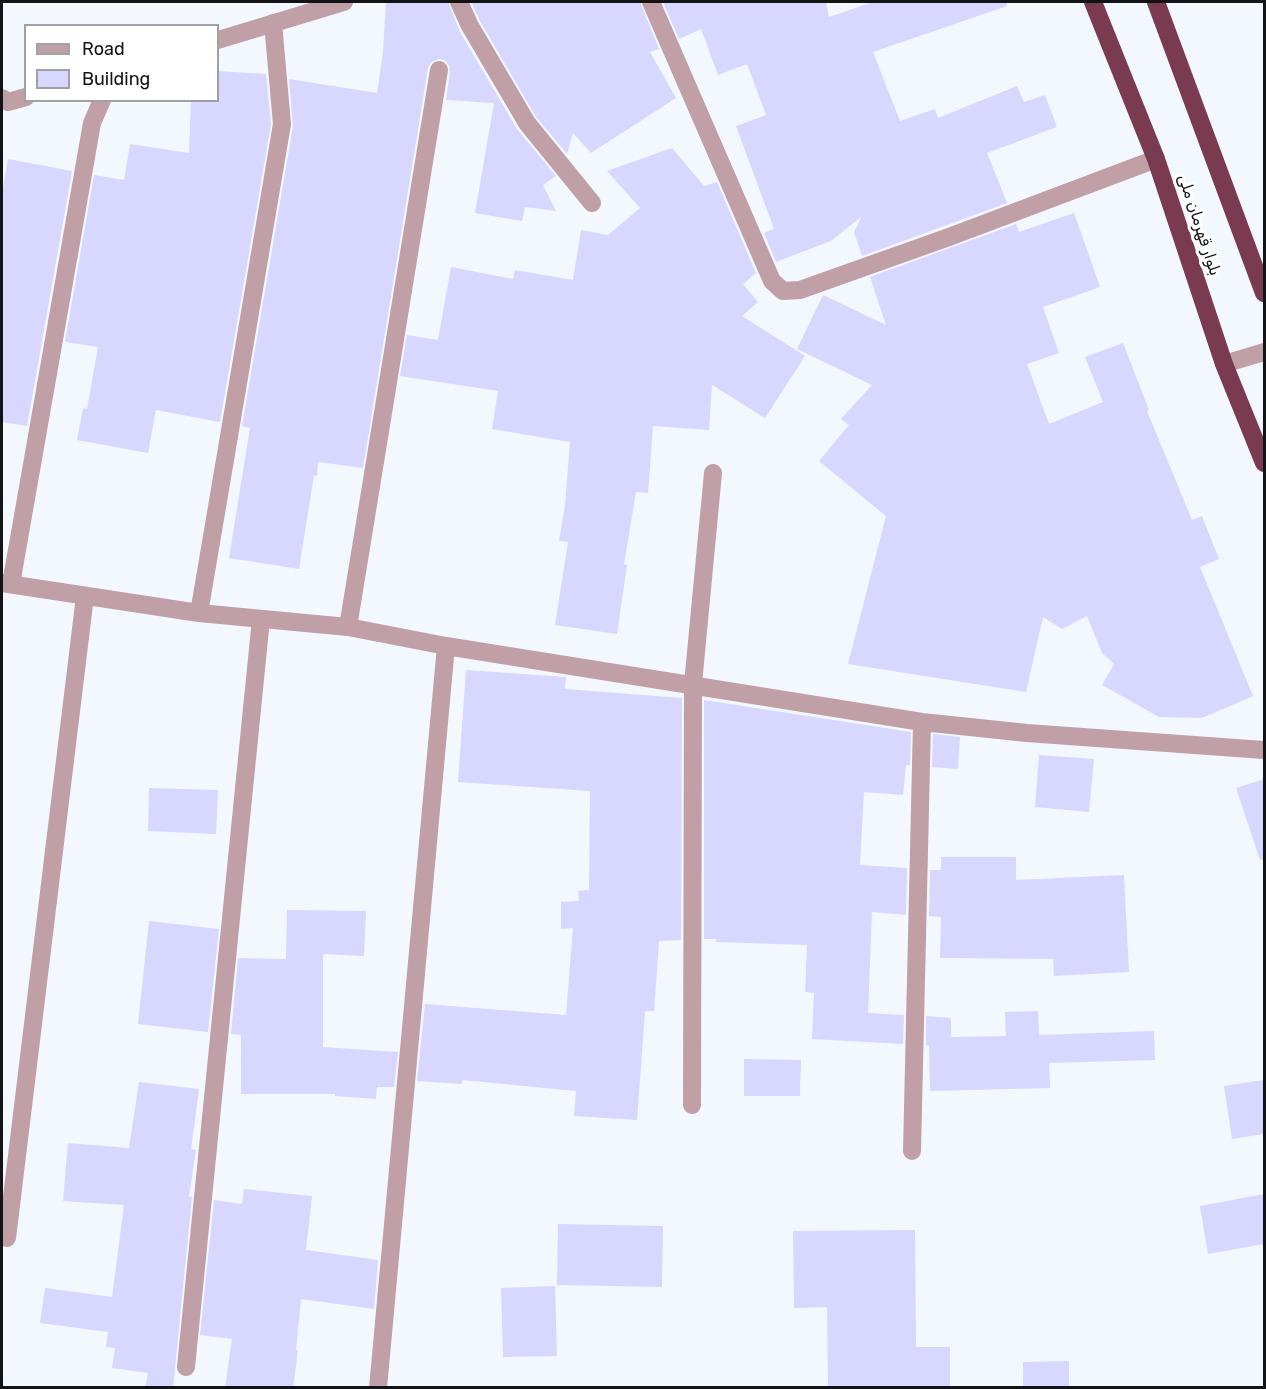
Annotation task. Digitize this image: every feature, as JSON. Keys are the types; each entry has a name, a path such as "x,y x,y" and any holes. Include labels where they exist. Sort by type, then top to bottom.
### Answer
{"highway":[{"name":"بلوار قهرمان ملی","path":"1093,2 1156,159 1224,364 1264,463"},
{"path":"1156,2 1264,293"}],"street":[{"path":"219,40 344,2"},
{"path":"459,2 470,26 527,123 592,203"},
{"path":"651,2 772,281 783,291 800,290 832,279 1156,159"},
{"path":"199,613 282,124 273,23"},
{"path":"348,627 439,70"},
{"path":"2,98 8,102 24,98"},
{"path":"101,102 92,123 6,583 199,613 348,627 446,646 922,722 1027,733 1264,750"},
{"path":"1224,364 1264,352"},
{"path":"692,1105 693,684 713,473"},
{"path":"7,1238 85,596"},
{"path":"186,1367 261,619"},
{"path":"378,1388 446,646"},
{"path":"912,1152 922,722"}],"building":[{"path":"386,2 448,2 460,32 517,129 556,176 543,185 556,211 525,207 522,221 475,213 494,103 446,100 449,66 446,61 440,59 431,62 428,68 363,468 318,462 299,569 229,558 250,428 242,426 293,126 289,79 377,93 383,52"},
{"path":"471,2 640,2 659,49 650,52 676,98 591,153 573,133 567,154 536,117"},
{"path":"663,2 826,2 829,17 873,2 1006,2 1007,6 873,52 900,121 935,109 938,118 1017,86 1024,102 1045,95 1057,127 987,153 1007,203 862,256 854,232 862,216 831,241 776,262 764,233 774,229 736,126 766,115 747,64 718,75 701,29 679,39"},
{"path":"219,71 266,74 271,124 220,422 156,410 148,453 77,440 83,408 87,409 98,347 65,342 94,175 124,180 130,144 189,153 191,102 219,102"},
{"path":"672,148 704,186 717,182 756,273 743,284 758,302 742,316 805,356 765,418 712,385 709,430 653,426 648,493 636,492 624,564 627,565 617,634 555,625 568,542 559,541 565,505 570,442 492,429 498,391 400,376 407,335 438,340 451,267 513,279 515,270 573,280 581,230 608,235 640,208 607,171"},
{"path":"8,159 72,171 27,426 2,422 2,193"},
{"path":"1074,213 1100,287 1043,307 1059,353 1027,364 1049,424 1103,402 1085,357 1123,343 1149,410 1147,411 1192,520 1202,516 1219,559 1200,567 1253,696 1202,718 1159,717 1102,685 1114,664 1102,653 1087,616 1062,629 1043,617 1026,692 848,664 886,516 819,461 849,425 841,419 872,385 797,349 823,295 886,325 870,277 1016,224 1019,232"},
{"path":"466,670 566,677 565,689 682,698 681,940 659,941 654,1011 645,1011 637,1120 574,1116 576,1091 462,1080 462,1084 417,1081 425,1004 566,1015 573,928 561,929 561,902 579,901 578,891 589,890 590,791 458,782"},
{"path":"704,700 911,732 910,765 906,765 903,795 864,792 860,865 907,868 906,915 872,912 868,1013 904,1015 903,1044 812,1039 814,993 805,992 807,945 716,942 717,939 704,939"},
{"path":"933,734 960,737 958,769 932,767"},
{"path":"1039,755 1094,759 1089,812 1035,807"},
{"path":"1264,779 1264,859 1260,860 1236,788"},
{"path":"149,788 218,790 216,834 148,831"},
{"path":"941,857 1016,857 1016,880 1124,875 1129,972 1054,976 1053,959 940,958 941,917 929,916 930,870 941,870"},
{"path":"287,910 366,911 364,956 323,954 323,1047 398,1052 394,1087 377,1087 376,1099 335,1096 335,1094 241,1094 241,1035 231,1034 238,958 286,959"},
{"path":"149,921 219,929 208,1032 138,1024"},
{"path":"1038,1011 1039,1035 1154,1031 1155,1060 1049,1063 1050,1088 930,1091 926,1016 951,1018 951,1037 1006,1036 1005,1012"},
{"path":"744,1059 801,1060 800,1096 744,1096"},
{"path":"1264,1080 1264,1134 1232,1139 1224,1086"},
{"path":"139,1082 199,1089 191,1149 196,1150 189,1197 192,1197 173,1388 145,1388 148,1373 112,1368 115,1348 106,1347 108,1332 40,1323 45,1288 112,1297 124,1205 63,1201 68,1143 129,1148"},
{"path":"244,1189 312,1196 306,1250 378,1260 374,1309 301,1299 293,1388 225,1388 232,1339 200,1335 214,1200 242,1204"},
{"path":"1264,1194 1264,1244 1208,1254 1200,1206"},
{"path":"558,1224 663,1226 662,1287 557,1285"},
{"path":"915,1230 916,1347 950,1347 950,1388 828,1388 827,1307 794,1308 793,1231"},
{"path":"555,1286 557,1356 503,1357 501,1288"},
{"path":"1069,1361 1069,1388 1023,1388 1023,1362"}]}
